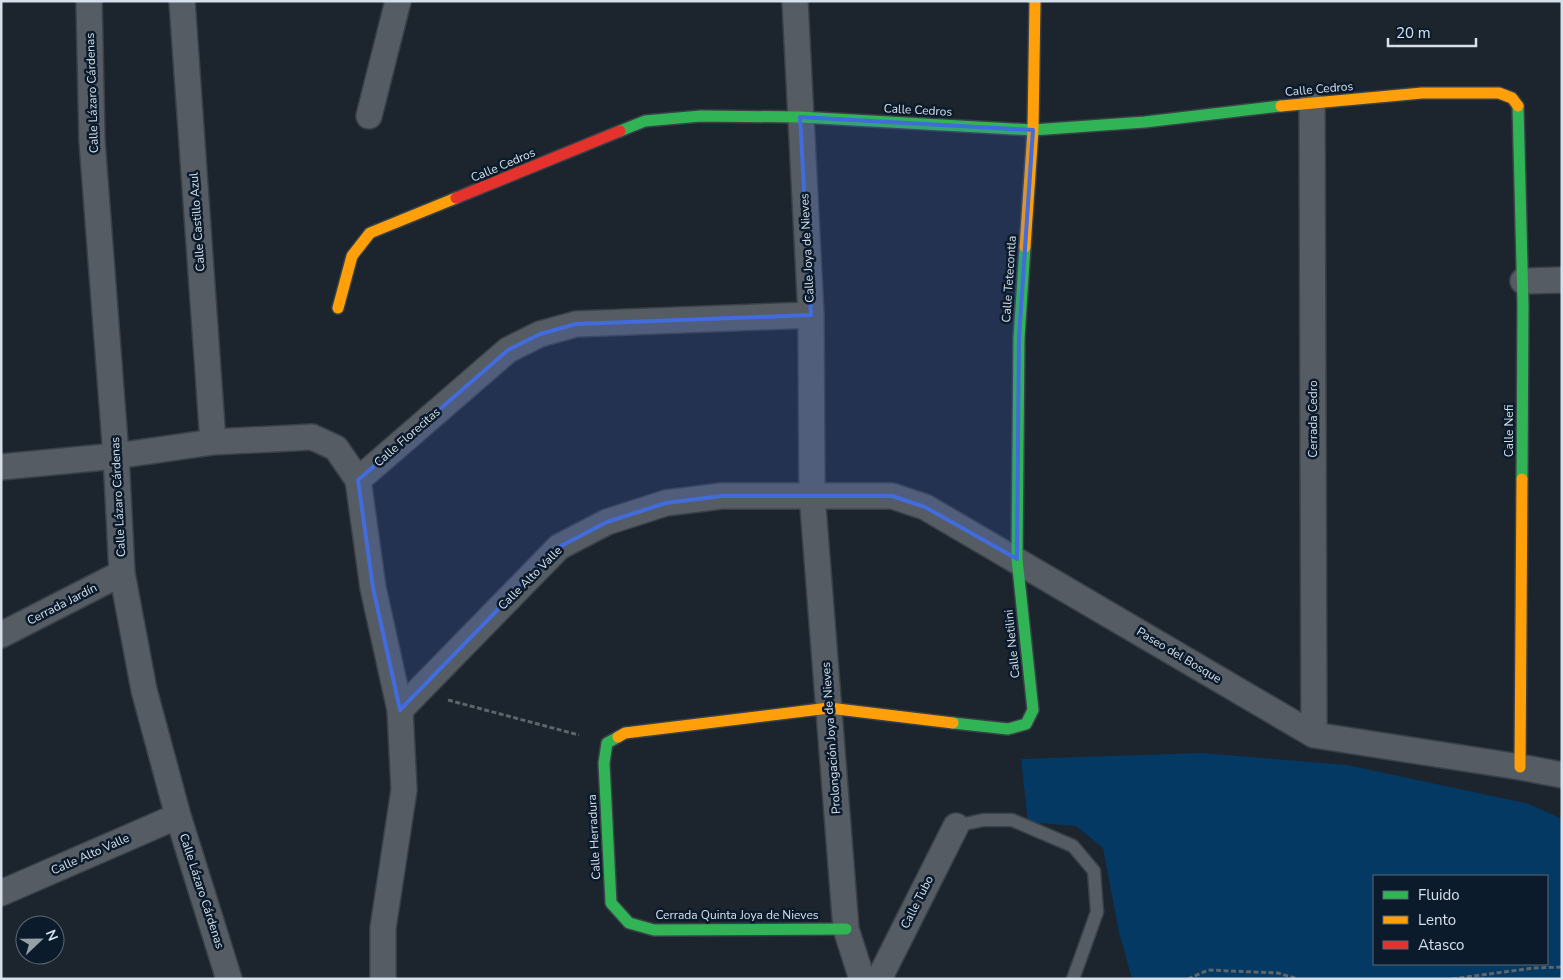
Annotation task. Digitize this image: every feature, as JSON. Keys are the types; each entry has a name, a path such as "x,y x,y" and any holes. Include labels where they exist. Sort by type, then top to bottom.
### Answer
{"street":[{"name":"Calle Lázaro Cárdenas","path":"89,1 92,141 116,456 122,572 144,690 178,816 230,979"},
{"name":"Calle Castillo Azul","path":"182,1 212,442"},
{"path":"369,116 398,1"},
{"name":"Calle Joya de Nieves","path":"795,1 811,315 812,494"},
{"name":"Calle Tetecontla","path":"1017,559 1019,338 1033,130 1035,1"},
{"name":"Calle Cedros","path":"338,308 352,256 370,233 645,121 701,116 800,117 1033,130 1145,122 1245,108 1422,93 1499,93 1512,98"},
{"name":"Calle Nefi","path":"1512,98 1519,108 1523,281 1520,767"},
{"name":"Cerrada Cedro","path":"1312,103 1314,735"},
{"path":"1523,281 1562,280"},
{"name":"Calle Florecitas","path":"358,480 508,350 540,334 576,324 811,315"},
{"path":"1,467 116,456 212,442 312,438 336,448 358,480 372,588 400,710 404,790 384,928 383,979"},
{"name":"Paseo del Bosque","path":"812,494 892,496 925,507 1017,559 1314,735 1562,775"},
{"name":"Calle Alto Valle","path":"400,710 559,547 607,522 666,503 722,496 812,494"},
{"name":"Prolongación Joya de Nieves","path":"812,494 846,929 862,979"},
{"name":"Calle Netilini","path":"829,708 1008,729 1026,724 1033,710 1017,559"},
{"name":"Cerrada Jardín","path":"1,635 122,572"},
{"path":"607,742 625,733 829,708"},
{"name":"Calle Herradura","path":"607,742 604,763 611,903 629,923"},
{"name":"Calle Alto Valle","path":"1,893 178,816"},
{"name":"Calle Tubo","path":"879,979 956,826"},
{"name":"Cerrada Quinta Joya de Nieves","path":"629,923 654,930 846,929"}],"lane":[{"path":"956,826 983,820 1012,820 1073,846 1094,871 1097,912 1073,979"}],"path":[{"path":"419,691 470,707 607,742"},
{"path":"1452,979 1533,968 1562,967"},
{"path":"1188,979 1208,970 1278,973 1298,979"}],"highlighted area":[{"path":"800,117 1033,130 1019,338 1017,559 925,507 892,496 722,496 666,503 607,522 559,547 400,710 373,588 358,480 508,350 540,334 576,324 811,315"}],"shaded area":[{"path":"1202,753 1347,765 1529,804 1562,819 1562,979 1132,979 1119,932 1103,848 1076,826 1028,822 1021,759"}],"traffic: fast":[{"path":"620,131 645,121 701,116 800,117 1033,130 1145,122 1281,106"},
{"path":"1518,106 1523,305 1522,479"},
{"path":"953,723 1008,729 1026,724 1033,710 1017,559 1019,338 1025,247"},
{"path":"618,737 607,743 604,763 611,903 629,923 654,930 846,929"}],"traffic: slow":[{"path":"1025,247 1033,130 1035,1"},
{"path":"1281,106 1422,93 1499,93 1512,98 1518,106"},
{"path":"338,308 352,256 370,233 456,198"},
{"path":"1520,767 1522,479"},
{"path":"618,737 625,733 829,708 953,723"}],"traffic: jam":[{"path":"456,198 620,131"}]}
